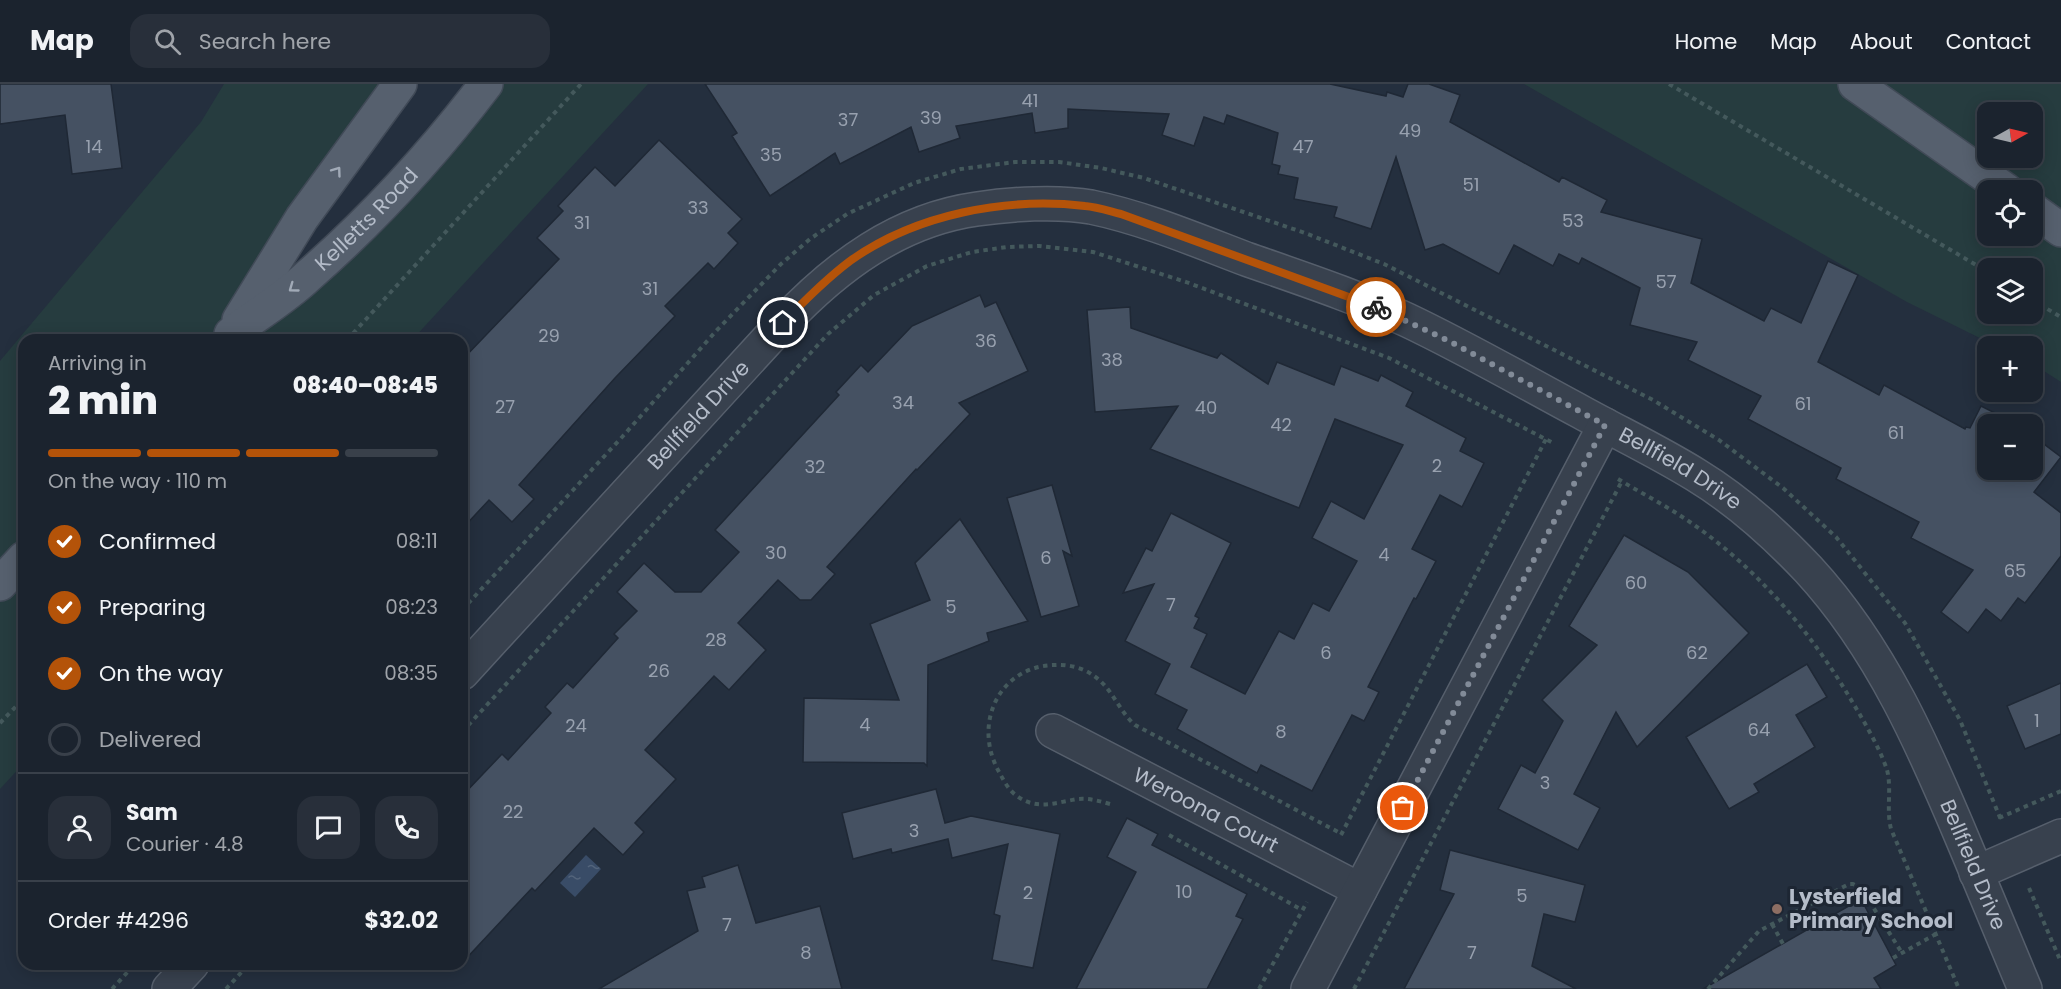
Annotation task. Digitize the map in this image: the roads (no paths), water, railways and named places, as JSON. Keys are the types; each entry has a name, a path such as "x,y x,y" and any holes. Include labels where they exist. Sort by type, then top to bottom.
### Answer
{"main road":[{"name":"Kelletts Road","path":"230,334 302,218 400,84"},
{"name":"Kelletts Road","path":"232,334 307,278 390,199 486,84"},
{"path":"1855,84 1992,180"},
{"path":"2043,217 2061,230"},
{"path":"0,584 18,564"}],"street":[{"name":"Bellfield Drive","path":"468,667 804,301 850,262 905,230 973,209 1015,206 1086,206 1121,214 1156,226 1359,300 1406,320 1696,475 1759,522 1783,544 1828,593 1867,646 1900,702 1939,783 2025,989"},
{"path":"1308,989 1605,425"},
{"name":"Weroona Court","path":"1053,731 1360,890"},
{"path":"1976,873 2061,836"},
{"path":"169,989 186,970"}],"water":[{"path":"586,855 601,869 575,897 560,883"}],"place":[{"name":"Lysterfield Primary School","path":"1777,909"}]}
